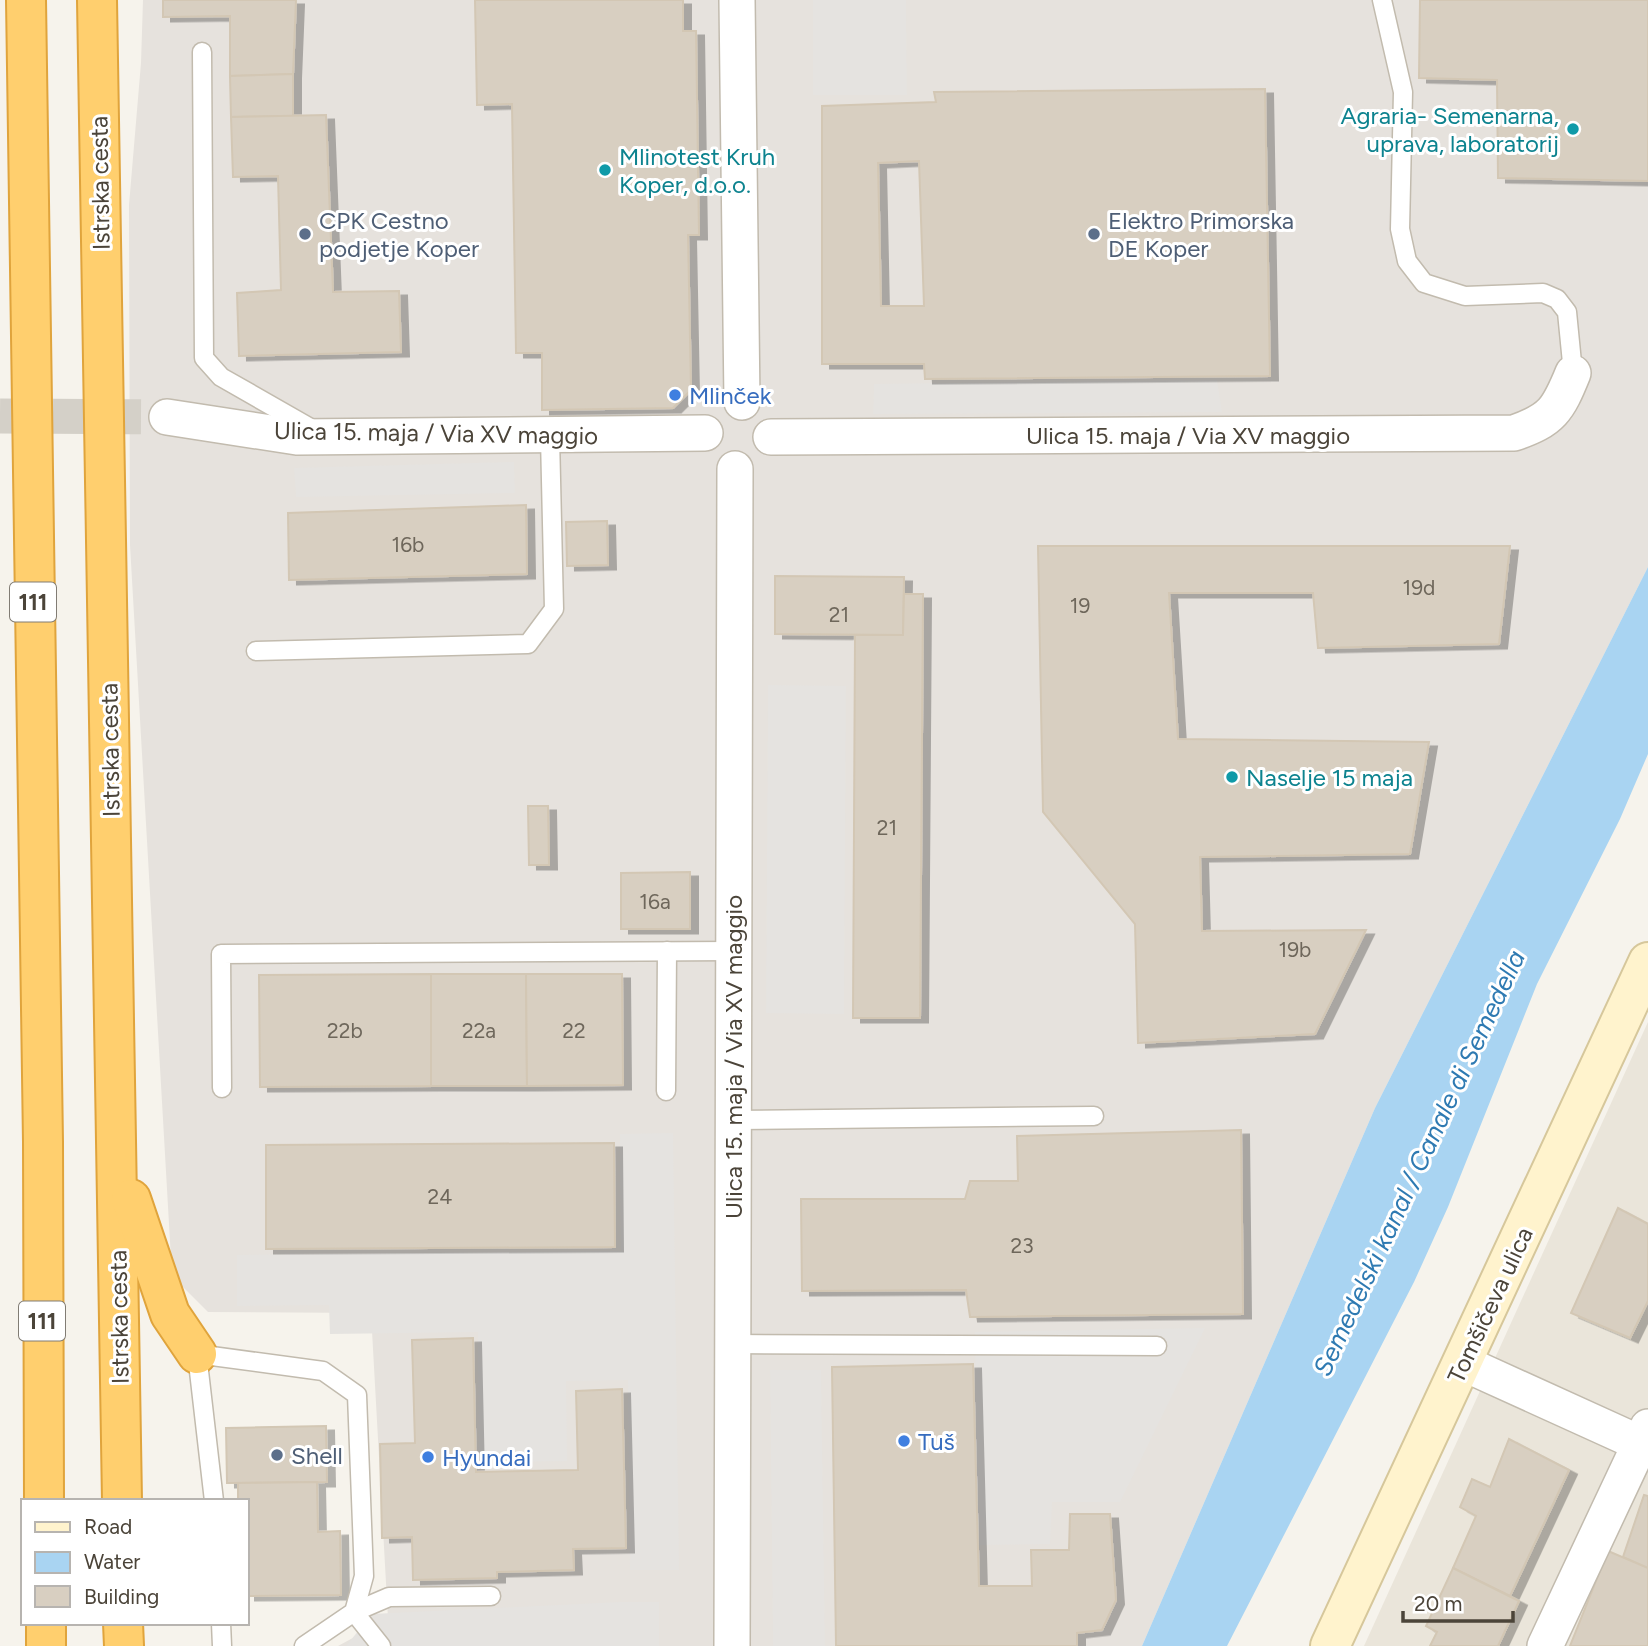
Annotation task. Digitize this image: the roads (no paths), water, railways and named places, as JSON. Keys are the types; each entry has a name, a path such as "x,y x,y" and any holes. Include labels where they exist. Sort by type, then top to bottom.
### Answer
{"highway":[{"path":"10,0 27,62"},
{"name":"111","path":"26,0 43,1142 44,1499"},
{"name":"Istrska cesta","path":"97,0 122,1499"},
{"path":"117,1146 155,1276 170,1314 197,1354"},
{"path":"46,1625 46,1646"},
{"path":"123,1625 124,1646"}],"street":[{"path":"737,0 742,402"},
{"name":"Ulica 15. maja / Via XV maggio","path":"771,437 1514,433 1541,424 1560,406 1573,373"},
{"path":"742,402 764,414 770,425 771,437 769,448 756,464 735,469 723,465 713,457 705,433 709,420 717,410 729,403 742,402"},
{"name":"Ulica 15. maja / Via XV maggio","path":"167,416 297,437 550,437 705,433"},
{"name":"Ulica 15. maja / Via XV maggio","path":"732,1646 735,469"},
{"name":"Tomšičeva ulica","path":"1329,1646 1648,962"},
{"path":"1463,1363 1646,1439 1545,1646"}],"lane":[{"path":"1382,0 1403,92 1400,229 1407,261 1424,284 1465,296 1543,293 1557,299 1567,312 1573,373"},
{"path":"202,52 204,358 220,377 326,437"},
{"path":"256,651 528,644 554,609 550,437"},
{"path":"666,1091 667,951"},
{"path":"222,1088 220,954 733,951"},
{"path":"733,1120 1094,1116"},
{"path":"733,1344 1157,1346"},
{"path":"214,1499 197,1354 323,1371 357,1395 364,1576 354,1612"},
{"path":"304,1646 354,1612 389,1597 492,1596"},
{"path":"354,1612 381,1646"},
{"path":"220,1625 222,1646"}],"water":[{"name":"Semedelski kanal / Canale di Semedella","path":"1648,567 1648,754 1620,819 1537,984 1448,1207 1414,1282 1227,1646 1142,1646 1375,1108"}],"tunnel":[{"path":"0,416 167,417"}],"place":[{"name":"Agraria- Semenarna, uprava, laboratorij","path":"1573,129"},
{"name":"Mlinotest Kruh Koper, d.o.o.","path":"605,170"},
{"name":"CPK Cestno podjetje Koper","path":"305,234"},
{"name":"Elektro Primorska DE Koper","path":"1094,234"},
{"name":"Mlinček","path":"675,395"},
{"name":"Naselje 15 maja","path":"1232,777"},
{"name":"Tuš","path":"904,1441"},
{"name":"Shell","path":"277,1455"},
{"name":"Hyundai","path":"428,1457"}]}
